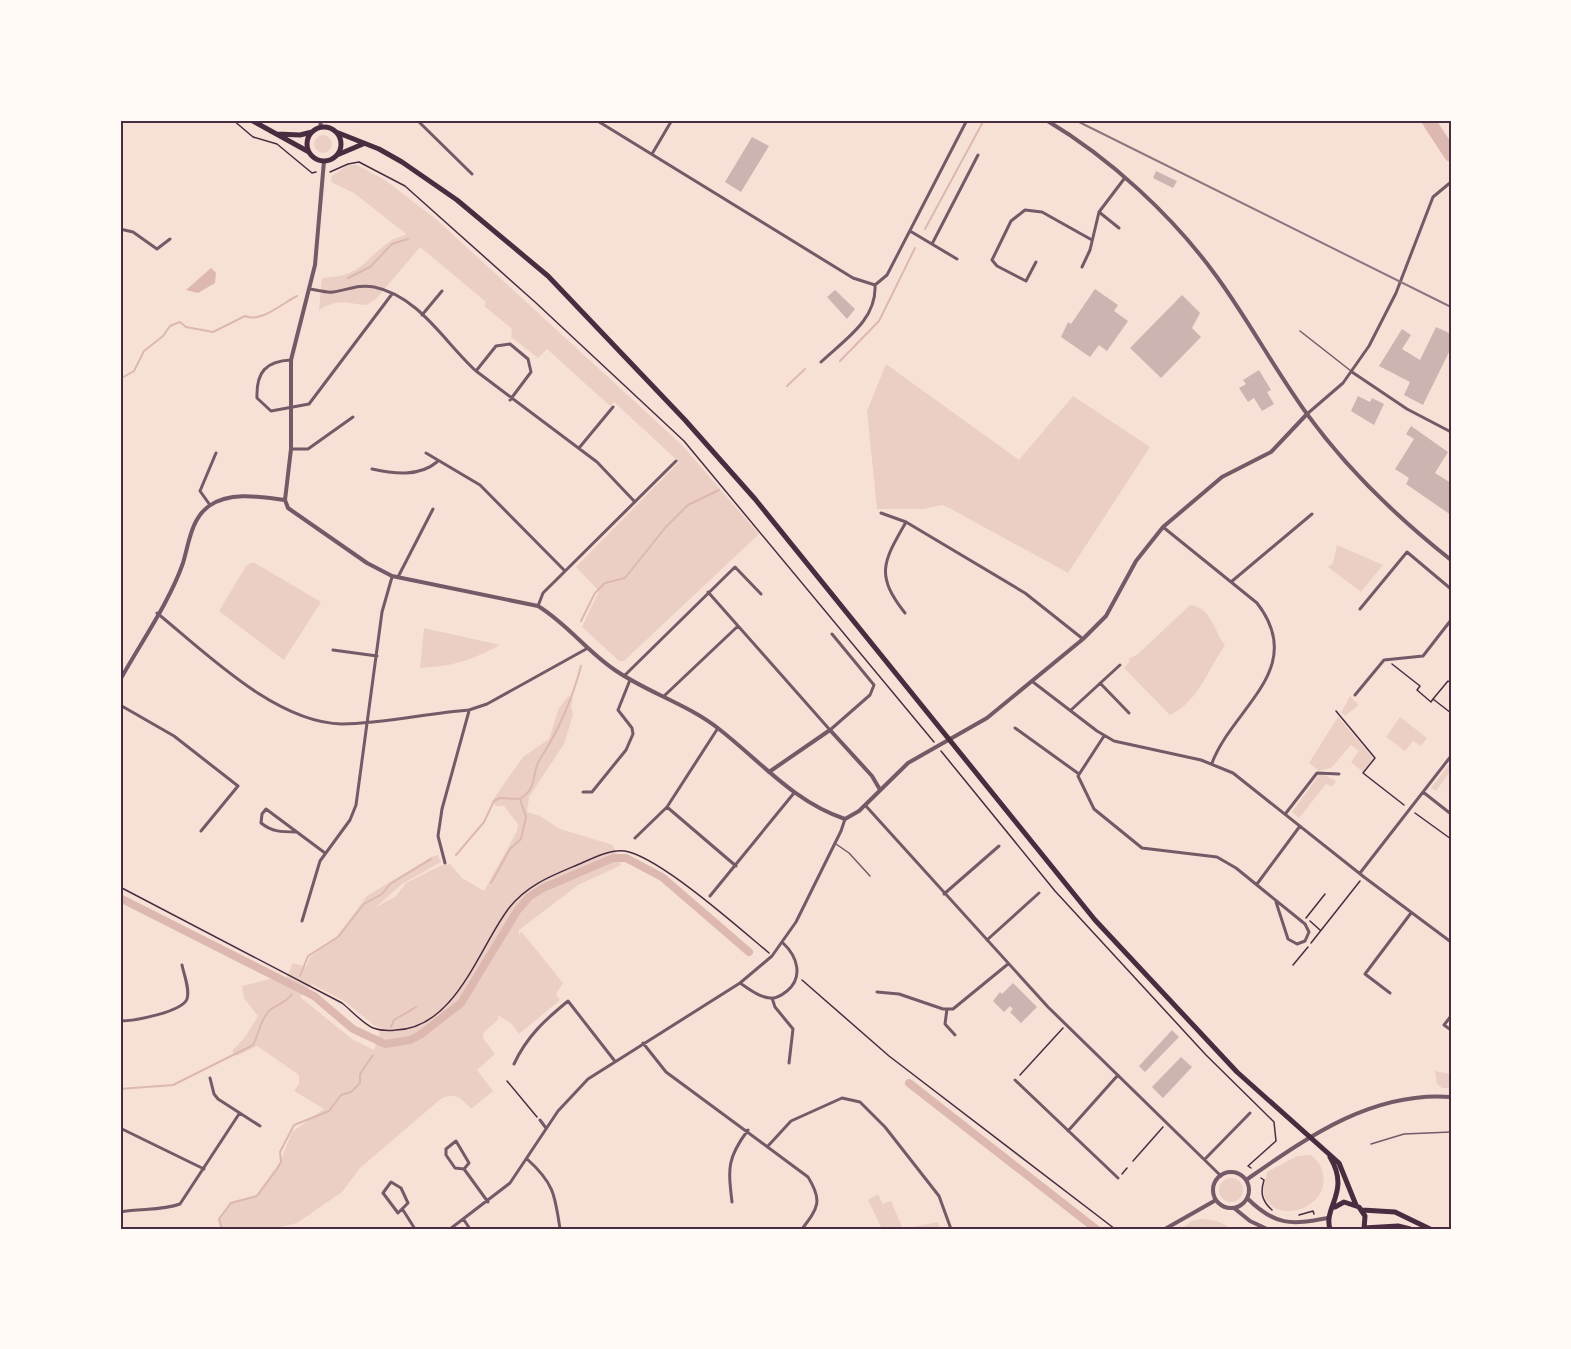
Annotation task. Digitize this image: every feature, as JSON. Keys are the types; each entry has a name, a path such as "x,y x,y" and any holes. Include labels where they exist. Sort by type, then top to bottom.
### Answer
{"main road":[{"path":"251,120 309,153 315,159 324,161 363,144"},
{"path":"309,153 307,139 320,123 402,162 457,200 548,276 755,499 1095,920 1238,1072 1325,1149 1342,1168 1356,1205"},
{"path":"276,134 300,135 312,132"},
{"path":"336,132 341,144 337,155"},
{"path":"1325,1149 1338,1177 1338,1195 1328,1218 1330,1229"},
{"path":"1334,1208 1344,1202 1356,1205 1365,1215 1364,1229 1398,1226 1410,1229"},
{"path":"1362,1210 1395,1212 1430,1229"}],"street":[{"path":"417,120 472,174"},
{"path":"596,120 853,278 875,285"},
{"path":"652,155 672,120"},
{"path":"875,285 887,275 967,120"},
{"path":"1046,120 1079,142 1124,179 1177,229 1215,274 1307,414 1359,477 1407,524 1451,560"},
{"path":"932,244 978,155"},
{"path":"324,161 310,289 291,360 289,409 291,449 285,500 288,508 368,563 392,576 538,606 557,618 588,648 624,676 664,696 718,728 804,801 845,819 852,817 879,788 908,763 987,718 1083,639 1106,616 1136,561 1163,528 1222,477 1271,452 1307,414 1333,393 1352,372 1396,293 1433,197 1451,182"},
{"path":"1082,267 1099,212 1124,179"},
{"path":"1036,262 1026,281 997,266 992,260 1011,220 1024,210 1042,213 1092,240"},
{"path":"1099,212 1119,228"},
{"path":"120,229 133,232 156,249 170,239"},
{"path":"910,231 957,259"},
{"path":"821,362 870,314 875,300 875,285"},
{"path":"310,289 332,293 349,286 374,287 392,294 434,325 458,356 510,400 579,448 634,502"},
{"path":"421,315 442,291"},
{"path":"291,360 276,361 268,365 261,375 256,388 257,398 264,407 271,411 309,404 392,294"},
{"path":"476,371 496,346 510,344 528,359 531,372 510,400"},
{"path":"1352,372 1407,409 1451,432"},
{"path":"579,448 613,407"},
{"path":"291,449 308,449 353,417"},
{"path":"210,505 200,491 216,453"},
{"path":"426,453 437,462 480,485 566,571"},
{"path":"538,606 543,593 676,461"},
{"path":"372,469 395,473 422,472 437,462"},
{"path":"120,680 182,564 194,525 210,505 226,498 285,500"},
{"path":"398,578 433,509"},
{"path":"881,513 906,522 1025,593 1083,639"},
{"path":"1231,582 1312,514"},
{"path":"905,613 888,590 885,578 891,551 906,522"},
{"path":"1163,528 1257,603 1267,617 1273,635 1273,655 1265,683 1212,763"},
{"path":"1360,609 1407,552 1451,589"},
{"path":"624,676 735,567 761,594"},
{"path":"302,921 325,853 350,820 356,805 382,612 392,576"},
{"path":"708,592 872,776 879,788"},
{"path":"157,613 277,706 322,722 368,722 469,710 491,703 588,648"},
{"path":"1355,695 1386,659 1423,656 1451,620"},
{"path":"664,696 738,626"},
{"path":"769,772 830,730 870,695 874,688 873,681 832,634"},
{"path":"333,650 377,656"},
{"path":"1070,711 1120,665"},
{"path":"583,792 592,792 631,741 632,728 618,710 630,680"},
{"path":"1033,682 1104,736 1123,744 1212,763 1233,773 1359,874 1451,941"},
{"path":"1100,683 1129,713"},
{"path":"120,705 174,736 238,786 201,831"},
{"path":"445,863 438,836 442,809 469,710"},
{"path":"635,838 667,807 718,728"},
{"path":"1015,728 1079,774"},
{"path":"1104,736 1079,774 1079,781 1094,810 1142,848 1217,857 1256,885 1308,928 1308,937 1303,943 1294,944 1288,939 1276,902"},
{"path":"1359,874 1451,756"},
{"path":"1286,814 1317,773 1340,774"},
{"path":"1423,792 1451,814"},
{"path":"710,896 794,794"},
{"path":"865,805 1066,1025 1206,1158 1221,1176"},
{"path":"667,807 736,866"},
{"path":"296,832 275,832 267,828 261,823 262,814 267,809 325,853"},
{"path":"450,1229 510,1183 574,1092 614,1060 740,983 772,956 783,943 845,819"},
{"path":"1256,885 1300,826"},
{"path":"944,894 999,846"},
{"path":"986,940 1040,893"},
{"path":"1390,993 1365,974 1411,913"},
{"path":"740,983 756,993 772,998 790,988 797,975 792,952 783,943"},
{"path":"877,992 899,994 947,1010 961,1005 1008,964"},
{"path":"120,1021 182,1006 187,999 187,989 182,965"},
{"path":"772,998 774,1005 794,1029 789,1063"},
{"path":"514,1064 524,1042 542,1022 568,1001 614,1060"},
{"path":"947,1010 945,1024 955,1035"},
{"path":"1451,1016 1444,1025 1451,1030"},
{"path":"643,1043 666,1072 748,1130 808,1178 816,1190 818,1202 813,1215 803,1229"},
{"path":"1068,1131 1118,1075"},
{"path":"210,1078 214,1094 239,1114 260,1126"},
{"path":"1015,1080 1118,1178"},
{"path":"1246,1179 1331,1125 1386,1102 1424,1097 1451,1097"},
{"path":"768,1146 791,1121 842,1098 860,1102 885,1127 939,1196 951,1229"},
{"path":"1206,1158 1250,1113"},
{"path":"120,1212 147,1208 165,1209 180,1204 239,1114"},
{"path":"540,1120 547,1128"},
{"path":"120,1128 204,1169"},
{"path":"732,1202 729,1163 732,1152 748,1130"},
{"path":"464,1169 469,1163 456,1141 446,1149 447,1155 455,1168 464,1169 488,1202"},
{"path":"527,1159 550,1182 554,1191 560,1229"},
{"path":"1234,1208 1247,1198 1249,1189 1246,1179 1234,1173 1221,1176 1214,1189 1216,1200 1224,1206 1234,1208 1250,1221 1267,1229"},
{"path":"391,1182 401,1188 408,1203 403,1210 398,1213 393,1209 383,1193 391,1182"},
{"path":"1247,1198 1264,1214 1281,1222 1295,1223 1328,1218"},
{"path":"1165,1229 1216,1200"},
{"path":"403,1210 415,1229"},
{"path":"464,1220 470,1229"}],"lane":[{"path":"1300,331 1352,372"},
{"path":"835,843 849,853 870,876"},
{"path":"1371,1144 1404,1134 1451,1132"}],"path":[{"path":"233,120 253,136 277,144 312,172 324,170 332,172 348,164 359,162 405,186 535,302 684,441 778,551 1055,891 1206,1055 1274,1122 1276,1141 1248,1166 1264,1180 1261,1190 1263,1200 1276,1212"},
{"path":"1386,659 1420,686 1417,690 1431,702 1448,681 1451,683"},
{"path":"1433,699 1451,713"},
{"path":"1336,711 1375,758 1363,773 1451,839"},
{"path":"120,887 342,1003 372,1028 384,1031 403,1030 419,1025 439,1012 458,991 508,909 529,887 608,852 628,852 660,867 772,956"},
{"path":"1293,965 1364,877"},
{"path":"1321,930 1306,918 1325,894"},
{"path":"797,975 889,1056 1115,1229"},
{"path":"1015,1080 1066,1025"},
{"path":"507,1081 540,1120"},
{"path":"1133,1161 1168,1122"},
{"path":"1118,1178 1127,1168"},
{"path":"1298,1216 1313,1211 1316,1220"}],"shaded area":[{"path":"323,135 329,138 332,144 329,150 323,153 317,150 314,144 317,138"},
{"path":"348,165 357,165 385,180 437,220 682,445 759,534 624,661 619,661 582,627 599,591 576,567 679,462 614,402 610,406 547,349 538,358 511,337 512,329 484,306 486,302 420,247 376,299 367,305 338,303 319,310 322,278 335,277 353,271 391,240 406,234 354,193 331,182 332,176"},
{"path":"211,268 216,273 215,283 198,293 186,290"},
{"path":"886,364 1019,460 1073,396 1150,447 1068,573 942,505 923,509 877,509 867,411"},
{"path":"1337,545 1383,565 1361,592 1328,567 1333,563"},
{"path":"253,562 321,602 284,660 219,611 246,566"},
{"path":"1190,605 1203,610 1208,615 1225,645 1195,694 1180,709 1170,715 1124,668 1130,661 1128,659 1138,654"},
{"path":"424,628 500,645 461,662 420,668"},
{"path":"568,696 573,698 571,706 573,715 564,744 529,797 527,812 540,816 560,829 613,845 621,865 578,885 519,930 519,937 521,931 563,983 556,994 560,1000 519,1034 511,1023 497,1015 499,1019 484,1032 483,1038 495,1054 477,1070 493,1091 471,1109 458,1098 451,1096 442,1098 360,1168 342,1192 297,1223 272,1229 220,1229 218,1219 230,1202 256,1195 280,1162 292,1132 324,1109 294,1091 299,1084 299,1075 257,1046 237,1056 232,1051 246,1036 258,1016 244,998 242,986 270,979 284,983 293,963 306,967 310,957 337,936 367,896 431,857 438,855 441,862 402,884 375,908 396,896 406,883 440,866 450,864 462,878 484,891 517,831 518,824 504,806 496,806 492,801 523,757 549,739 559,708","holes":["312,984 344,1001 375,1026 381,1028 374,1050 352,1039 300,997"]},
{"path":"1350,696 1359,705 1345,716 1341,713"},
{"path":"1338,717 1373,758 1363,772 1351,762 1359,751 1351,745 1331,768 1319,771 1309,763"},
{"path":"1400,717 1427,738 1421,746 1413,741 1405,751 1386,737"},
{"path":"1451,762 1451,771 1436,791 1431,788"},
{"path":"1323,774 1336,781 1332,787 1326,784 1299,818 1292,812 1319,775"},
{"path":"1435,1071 1451,1074 1451,1088 1442,1088 1437,1084"},
{"path":"1311,1155 1319,1163 1323,1174 1323,1185 1319,1195 1312,1203 1292,1211 1282,1211 1273,1207 1264,1194 1267,1172 1297,1156"},
{"path":"1231,1178 1239,1182 1243,1190 1239,1198 1231,1202 1223,1198 1219,1190 1223,1182"},
{"path":"878,1194 883,1204 891,1201 903,1229 882,1229 868,1200"},
{"path":"1202,1219 1217,1221 1233,1229 1181,1229 1192,1221"},
{"path":"938,1222 940,1229 903,1229"}],"building":[{"path":"752,137 769,146 741,192 725,182"},
{"path":"1156,171 1177,181 1173,188 1153,178"},
{"path":"1095,289 1118,305 1114,311 1128,321 1107,351 1099,345 1090,357 1061,337 1068,322 1071,324"},
{"path":"835,290 855,309 847,319 827,297"},
{"path":"1182,295 1200,313 1192,328 1201,337 1161,378 1130,348"},
{"path":"1436,327 1451,334 1451,348 1423,405 1404,395 1410,382 1379,366 1402,329 1411,335 1402,349 1420,360"},
{"path":"1259,370 1271,390 1267,392 1274,404 1262,411 1254,398 1248,402 1239,388 1246,384 1243,380"},
{"path":"1358,396 1370,402 1372,398 1384,404 1374,425 1351,411"},
{"path":"1411,426 1448,452 1435,473 1451,483 1451,515 1406,484 1409,478 1395,469 1414,439 1406,434"},
{"path":"1013,983 1037,1007 1021,1023 1010,1012 1013,1009 1010,1006 1004,1012 993,1001 1000,992 1002,994"},
{"path":"1172,1030 1179,1037 1145,1072 1139,1066"},
{"path":"1181,1057 1192,1067 1163,1098 1152,1087"}],"waterway":[{"path":"925,229 984,120"},
{"path":"1428,120 1451,155"},
{"path":"348,278 370,267 392,244 408,239"},
{"path":"840,361 879,321 915,248"},
{"path":"120,379 134,371 144,351 163,336 170,326 180,322 186,327 213,332 245,316 264,315 297,296"},
{"path":"787,386 805,369"},
{"path":"581,621 595,593 605,583 625,578 665,528 688,505 719,490"},
{"path":"456,855 484,822 494,801 500,798 520,799 530,789 537,765 569,703 581,666"},
{"path":"491,883 510,849 521,839 526,817 520,799"},
{"path":"120,898 314,996 353,1029 385,1044 410,1040 420,1035 461,1003 517,911 529,897 543,888 613,858 626,858 662,877 749,952"},
{"path":"300,976 308,956 338,937 364,904 382,894 390,884 431,859"},
{"path":"120,1089 173,1085 253,1045 266,1015 292,994"},
{"path":"391,1027 394,1020 416,1007"},
{"path":"222,1229 219,1219 231,1203 257,1196 277,1169 281,1162 280,1152 294,1125 329,1111 341,1095 351,1092 360,1083 360,1074 373,1055"},
{"path":"909,1083 1096,1229"}],"railway":[{"path":"1075,120 1451,307"}]}
